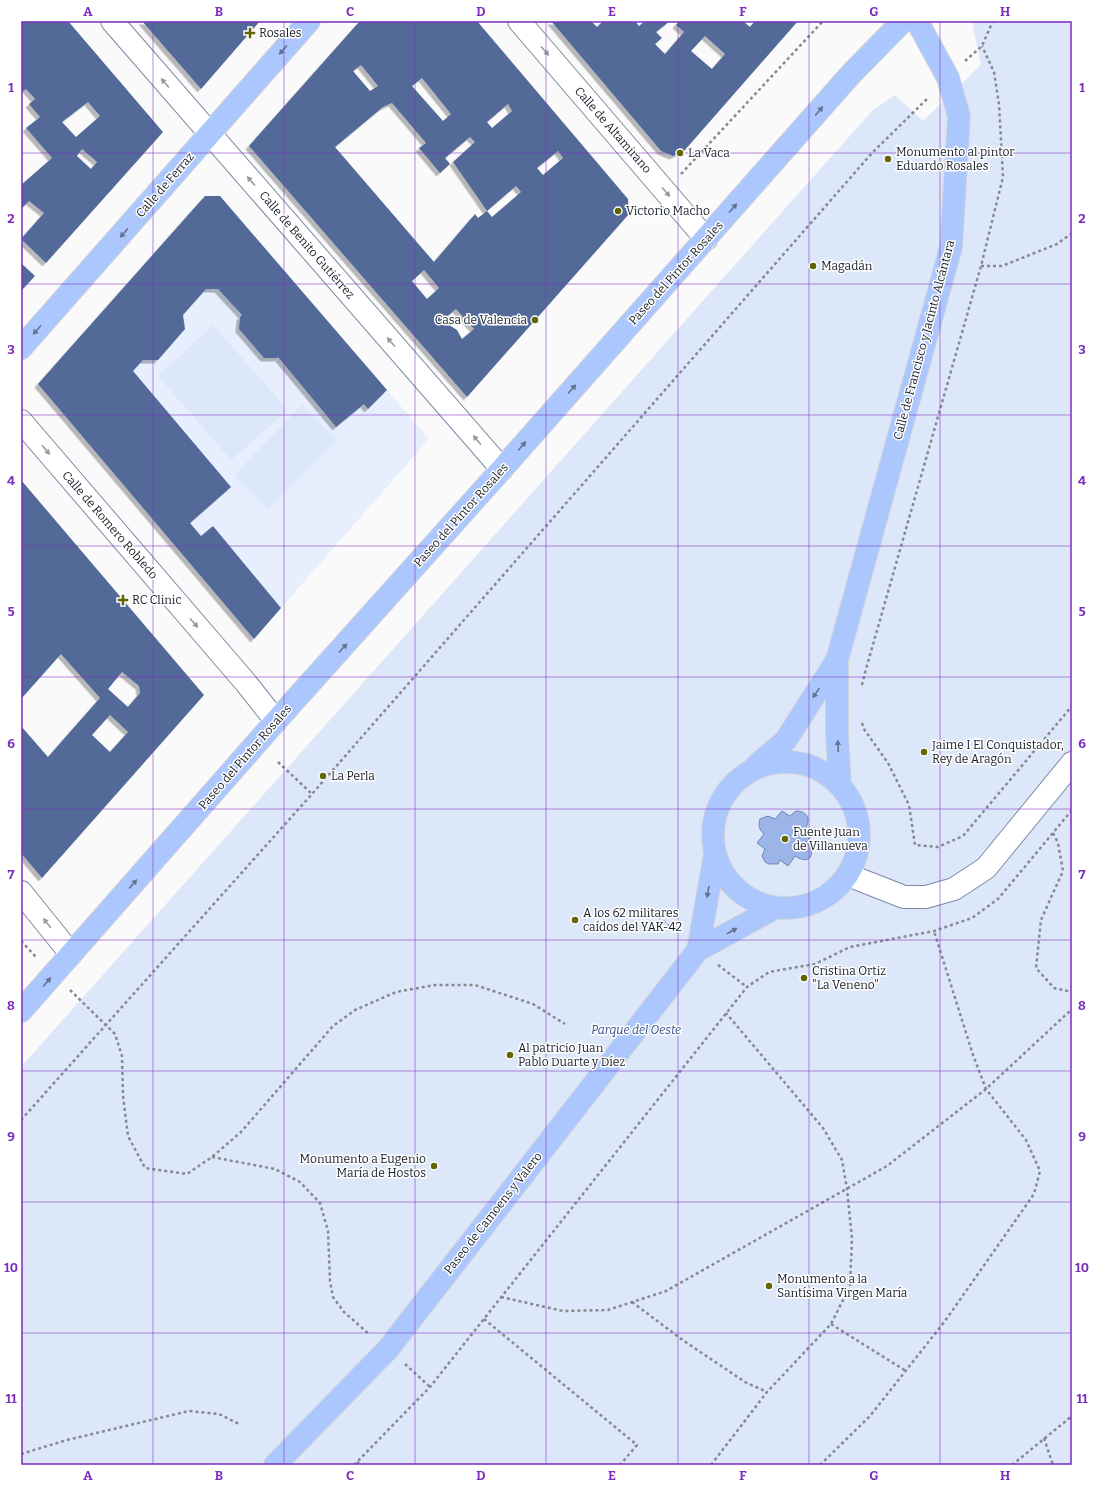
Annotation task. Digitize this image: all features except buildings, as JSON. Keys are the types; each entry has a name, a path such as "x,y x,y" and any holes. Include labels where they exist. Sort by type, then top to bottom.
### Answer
{"main road":[{"name":"Calle de Ferraz","path":"21,348 308,21"},
{"name":"Paseo del Pintor Rosales","path":"21,1011 276,721 502,470 851,74 903,21"},
{"name":"Calle de Francisco y Jacinto Alcántara","path":"840,785 837,736 837,660 951,247 958,116 948,78 917,21"},
{"name":"Calle de Francisco y Jacinto Alcántara","path":"750,771 786,740 837,660"},
{"path":"698,950 715,854 713,830 718,806 731,786 750,771 773,762 797,762 820,770 840,785 853,805 859,828 857,853 848,875 834,891 816,902 796,908 775,908 755,902 738,890 724,873 715,854"},
{"path":"698,950 775,908"},
{"name":"Paseo de Camoens y Valero","path":"275,1465 388,1349 698,950"}],"street":[{"name":"Calle de Benito Gutiérrez","path":"112,21 502,470"},
{"name":"Calle de Altamirano","path":"520,21 706,239"},
{"name":"Calle de Romero Robledo","path":"21,420 246,683 276,721"},
{"path":"848,875 904,897 926,897 954,889 986,868 1072,763"},
{"path":"21,892 71,954"}],"path":[{"path":"676,178 823,21"},
{"path":"21,1120 312,794 872,153 982,46 993,21"},
{"path":"861,690 981,266 1003,177 999,104 994,72 982,46"},
{"path":"981,266 1002,266 1057,244 1072,232"},
{"path":"861,716 864,729 888,763 909,805 915,845 938,847 963,836 1072,706"},
{"path":"278,762 312,794"},
{"path":"1053,833 1058,843 1062,871 1041,920 1036,968 1054,988 1072,992"},
{"path":"354,1465 430,1387 747,987 769,972 815,964 850,947 934,931 973,1055 986,1089 1026,1140 1040,1171 1034,1194 945,1321 870,1416 820,1465"},
{"path":"21,940 53,974 116,1034 122,1056 123,1096 128,1136 145,1168 187,1174 212,1157 241,1132 333,1026 355,1010 396,992 435,985 475,984 533,1004 565,1024"},
{"path":"698,950 747,987"},
{"path":"501,1297 563,1311 608,1310 666,1291 887,1166 986,1089 1072,1009"},
{"path":"711,1465 767,1392 831,1324 850,1286 852,1239 847,1189 842,1160 823,1128 726,1013"},
{"path":"212,1157 275,1169 300,1182 320,1203 328,1231 330,1281 333,1298 344,1312"},
{"path":"632,1302 745,1382 767,1392"},
{"path":"484,1319 637,1445 620,1465"},
{"path":"831,1324 906,1371"},
{"path":"21,1454 67,1440 189,1411 219,1414 239,1424"},
{"path":"1012,1465 1072,1416"},
{"path":"1044,1438 1053,1465"},
{"path":"358,1462 361,1465"}],"shaded area":[{"path":"205,196 220,196 429,439 254,639 38,384"}],"green space":[{"name":"Parque del Oeste","path":"973,21 1072,21 1072,1465 21,1465 21,1067 872,111 895,95 923,121 981,65"},
{"path":"213,325 288,410 231,460 158,376"},
{"path":"302,405 337,440 268,509 234,475"}],"water":[{"name":"Fuente Juan de Villanueva","path":"782,811 790,816 796,811 806,814 808,822 805,829 812,835 806,843 811,846 812,851 810,857 806,860 795,856 788,866 780,860 778,864 769,864 765,862 762,856 765,849 757,843 764,834 759,827 760,819 768,816 775,819"}],"place":[{"name":"Rosales","path":"250,33"},
{"name":"La Vaca","path":"680,153"},
{"name":"Monumento al pintor Eduardo Rosales","path":"888,159"},
{"name":"Victorio Macho","path":"618,211"},
{"name":"Magadán","path":"813,266"},
{"name":"Casa de Valencia","path":"535,320"},
{"name":"RC Clinic","path":"123,600"},
{"name":"Jaime I El Conquistador, Rey de Aragón","path":"924,752"},
{"name":"La Perla","path":"323,776"},
{"name":"Fuente Juan de Villanueva","path":"785,839"},
{"name":"A los 62 militares caídos del YAK-42","path":"575,920"},
{"name":"Cristina Ortiz \"La Veneno\"","path":"804,978"},
{"name":"Al patricio Juan Pablo Duarte y Díez","path":"510,1055"},
{"name":"Monumento a Eugenio María de Hostos","path":"434,1166"},
{"name":"Monumento a la Santísima Virgen María","path":"769,1286"}]}
